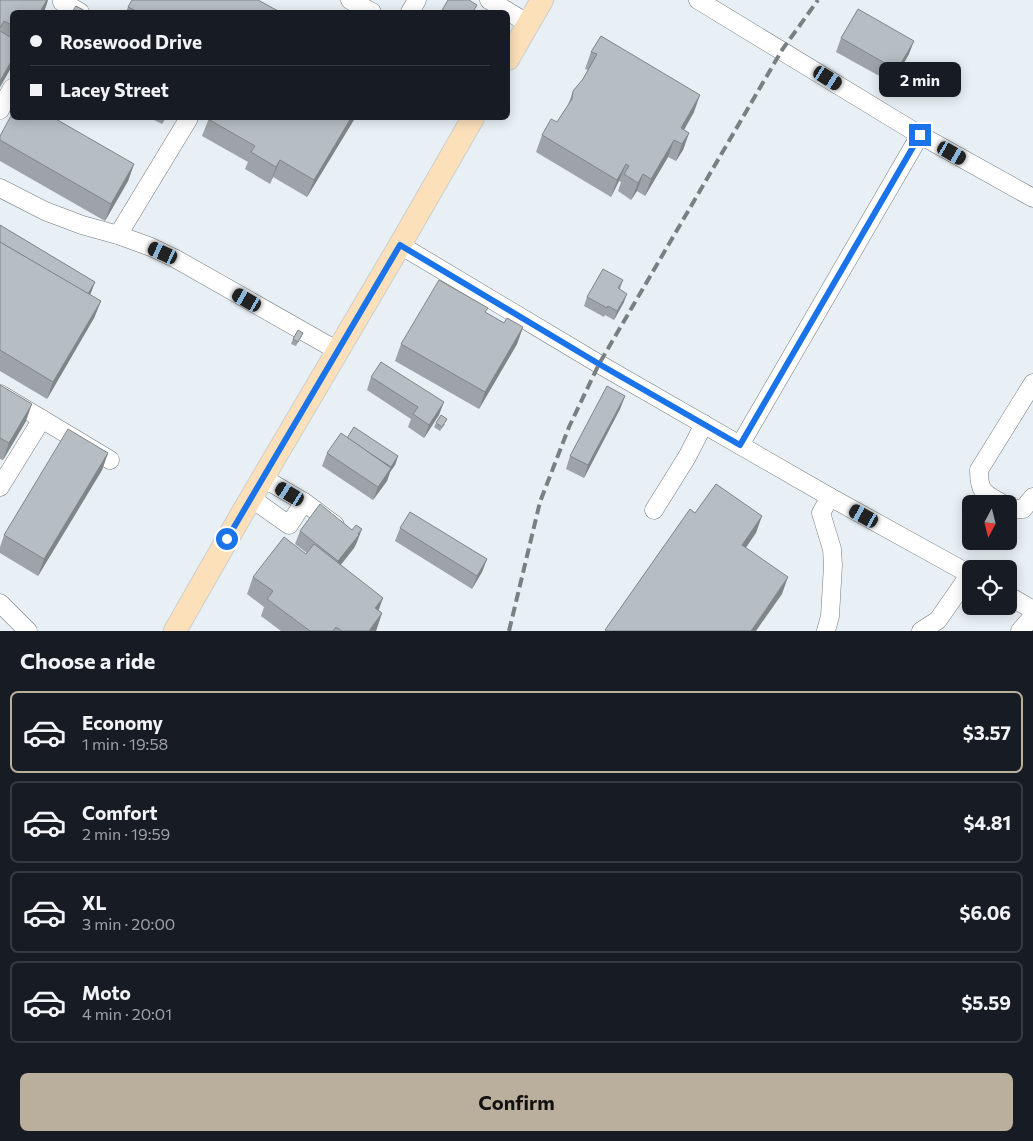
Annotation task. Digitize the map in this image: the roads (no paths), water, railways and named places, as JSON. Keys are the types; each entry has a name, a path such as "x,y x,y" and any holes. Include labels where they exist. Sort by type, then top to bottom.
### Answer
{"main road":[{"path":"510,56 542,0"},
{"path":"175,631 472,120"}],"street":[{"path":"350,0 368,10"},
{"path":"489,0 506,10"},
{"path":"698,0 920,135 1033,198"},
{"path":"60,5 74,10"},
{"path":"510,13 529,24"},
{"path":"0,110 10,92"},
{"path":"118,235 188,120"},
{"path":"740,445 920,135"},
{"path":"0,188 54,215 82,226 118,235 176,259 338,351"},
{"path":"400,245 599,364 962,571"},
{"path":"987,495 979,485 979,470 1033,383"},
{"path":"0,394 110,460"},
{"path":"0,488 42,419"},
{"path":"654,510 687,457 704,424"},
{"path":"263,478 304,502 338,526"},
{"path":"826,631 830,616 833,565 832,549 820,513 830,497"},
{"path":"1018,509 1023,509 1033,497"},
{"path":"251,498 289,525 304,502"},
{"path":"921,631 938,620 962,586"},
{"path":"1017,601 1033,610"},
{"path":"0,603 28,631"},
{"path":"1020,631 1033,616"}],"railway":[{"path":"509,631 540,502 569,427 599,364 782,50 818,0"}]}
